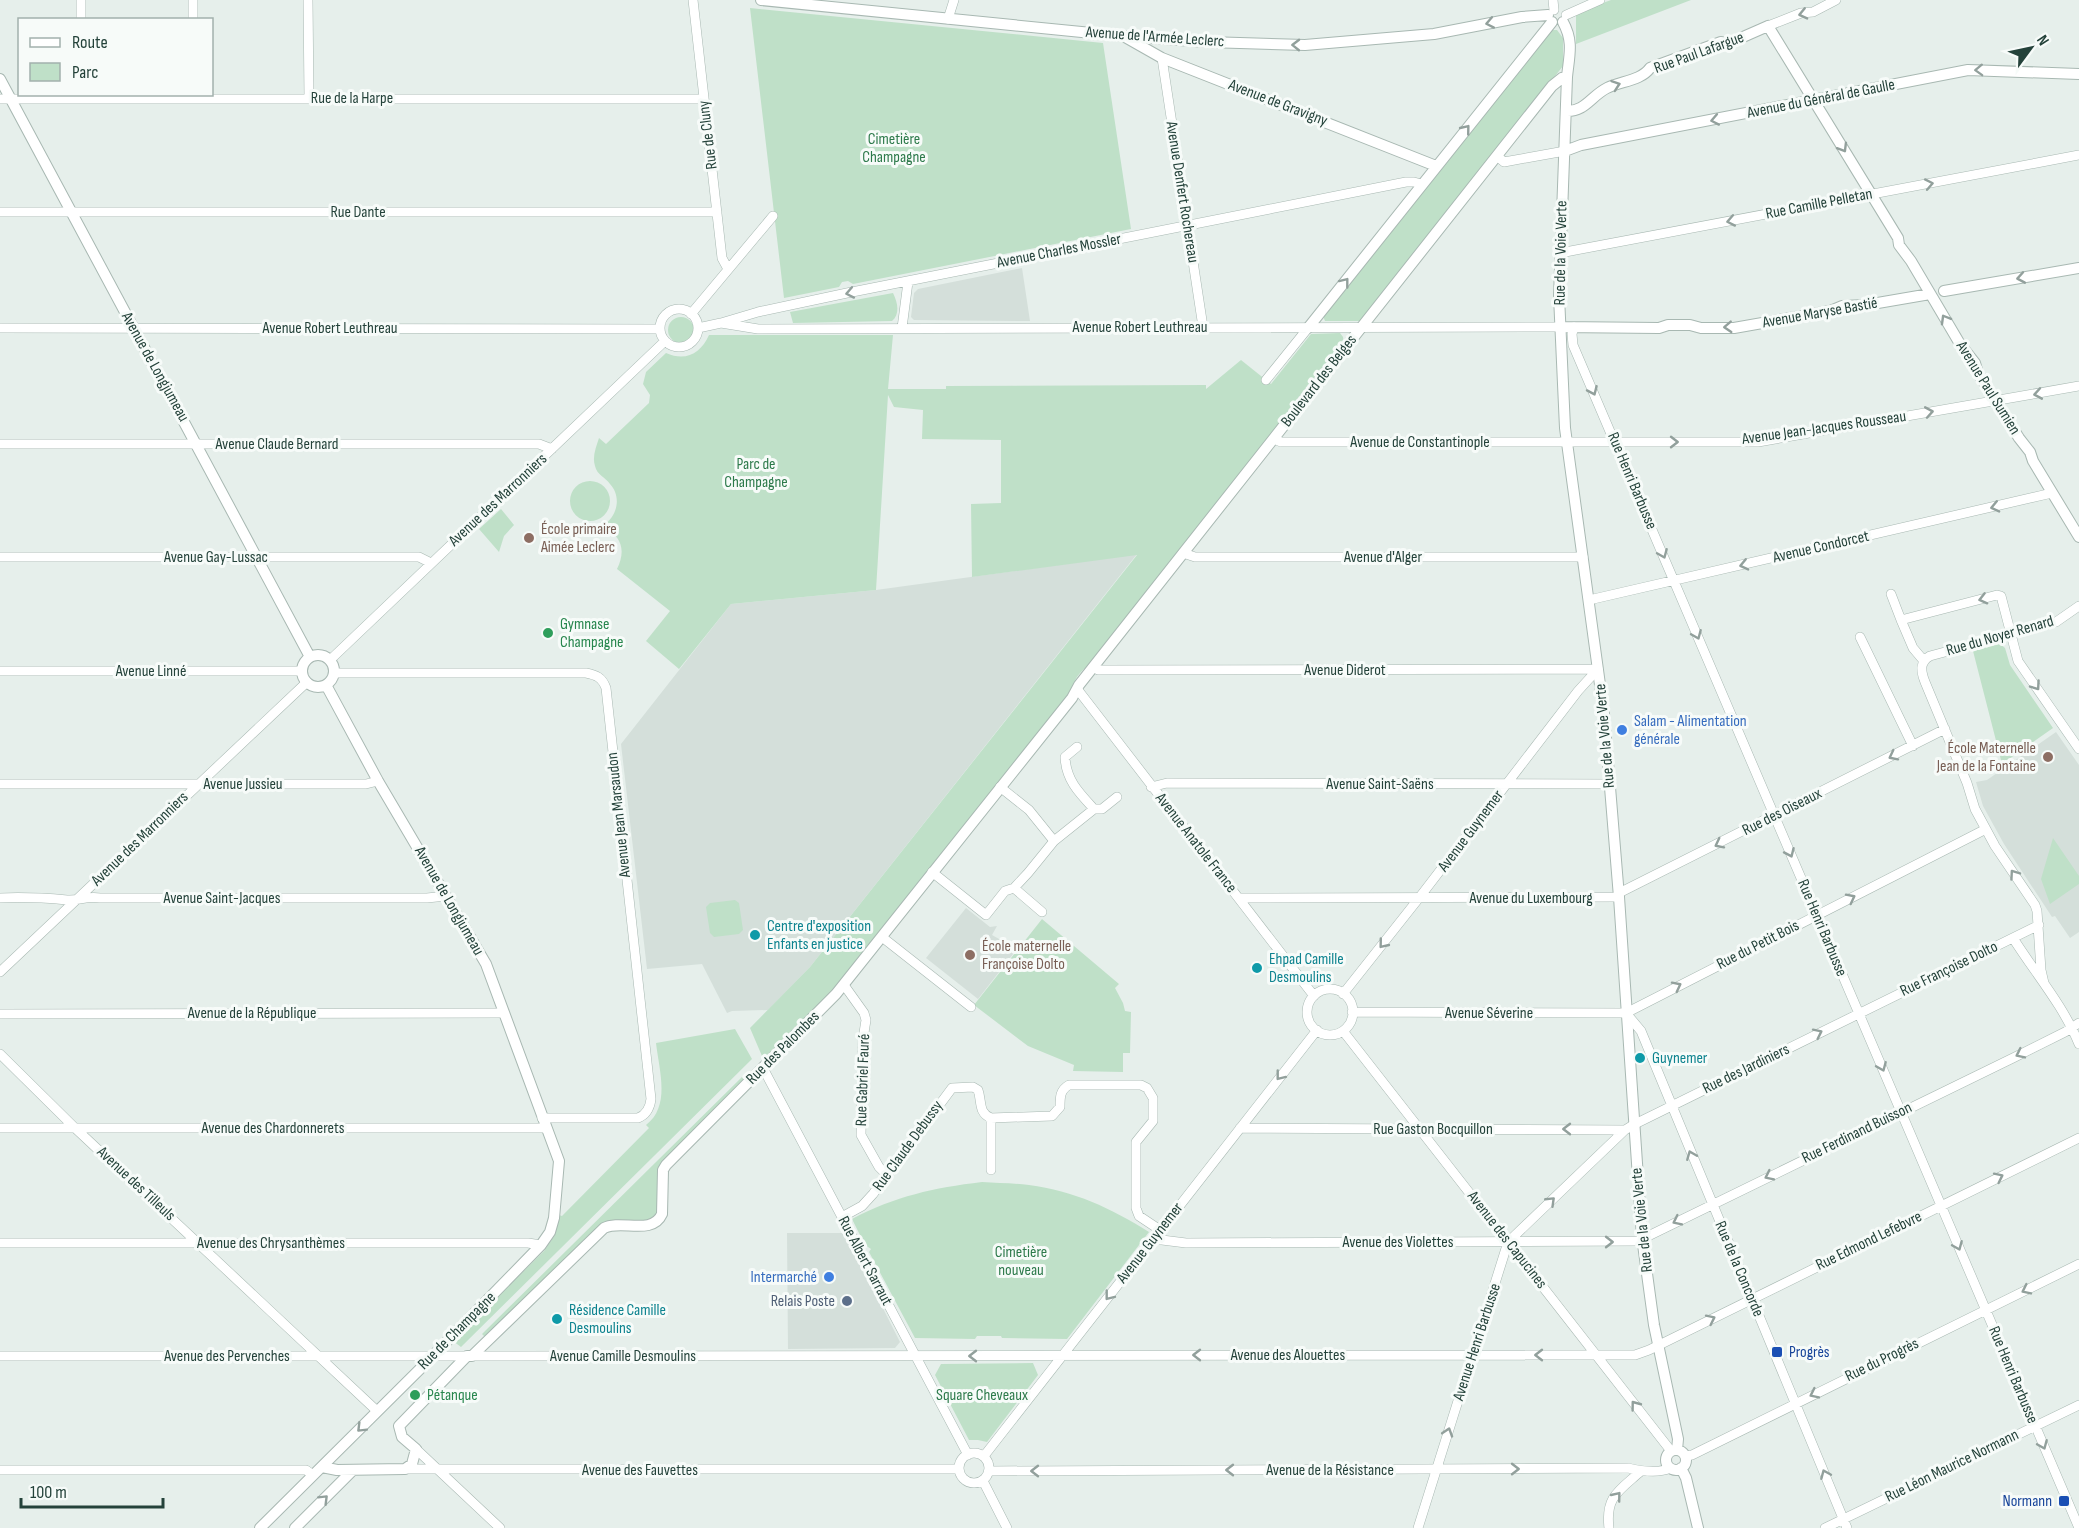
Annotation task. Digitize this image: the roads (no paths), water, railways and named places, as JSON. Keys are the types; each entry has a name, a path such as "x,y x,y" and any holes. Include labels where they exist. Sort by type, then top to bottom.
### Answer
{"street":[{"path":"81,0 81,18"},
{"path":"193,0 193,18"},
{"path":"308,0 309,98"},
{"name":"Rue de Cluny","path":"693,0 717,212 723,258 728,269"},
{"name":"Avenue de l'Armée Leclerc","path":"761,0 1122,36 1207,42 1305,45 1434,34 1522,17 1556,14"},
{"path":"948,19 954,0"},
{"path":"1266,380 1556,14 1600,0"},
{"name":"Rue Paul Lafargue","path":"1566,111 1578,110 1606,88 1646,74 1650,68 1720,42 1727,44 1801,13 1812,12 1832,4 1836,0"},
{"name":"Rue de la Voie Verte","path":"1556,14 1570,34 1560,253 1560,327 1567,443 1598,669 1610,784 1626,1013 1629,1127 1642,1240 1658,1345 1678,1439 1678,1452 1684,1465 1676,1468"},
{"name":"Avenue Paul Sumien","path":"1768,26 1898,238 1899,245 1911,261 1960,344 1971,357 1978,374 2030,452 2032,461 2079,537"},
{"name":"Avenue de Gravigny","path":"1122,36 1162,58 1437,166"},
{"name":"Avenue Denfert Rochereau","path":"1162,58 1203,327"},
{"name":"Avenue du Général de Gaulle","path":"1564,151 1968,70 2079,74"},
{"name":"Boulevard des Belges","path":"1077,690 1552,86 1567,77"},
{"name":"Avenue de Longjumeau","path":"0,79 6,99 72,212 310,657"},
{"name":"Rue de la Harpe","path":"6,99 81,96 194,96 704,99"},
{"path":"1497,156 1504,162 1564,151"},
{"name":"Rue Camille Pelletan","path":"1560,253 2079,155"},
{"name":"Avenue Charles Mossler","path":"698,328 758,312 1406,182 1421,184"},
{"name":"Rue Dante","path":"0,212 717,212"},
{"path":"691,314 773,216"},
{"name":"Avenue Maryse Bastié","path":"1560,327 1659,328 1668,325 1690,325 1701,328 1734,328 1830,311 1842,306 1866,305 2079,268"},
{"path":"902,328 908,282"},
{"path":"680,309 691,314 698,328 695,338 686,346 675,347 665,341 660,329 668,313 680,309"},
{"name":"Avenue Robert Leuthreau","path":"721,323 758,329 1560,327"},
{"name":"Rue Henri Barbusse","path":"1574,327 1573,345 2079,1528"},
{"name":"Avenue Robert Leuthreau","path":"0,328 660,329"},
{"name":"Avenue des Marronniers","path":"330,660 665,341"},
{"name":"Avenue Jean-Jacques Rousseau","path":"1567,443 1758,442 2079,386"},
{"name":"Avenue de Constantinople","path":"1274,439 1281,442 1567,443"},
{"name":"Avenue Claude Bernard","path":"0,444 539,444 552,449"},
{"name":"Avenue Condorcet","path":"1589,600 2052,493"},
{"name":"Avenue d'Alger","path":"1183,553 1195,557 1583,556"},
{"name":"Avenue Gay-Lussac","path":"0,557 419,557 431,563"},
{"path":"1891,594 1913,648 1924,661 1922,675 1967,783 1975,809 2000,855 2035,905 2044,982"},
{"path":"1901,620 1999,595 2002,597 2018,661 2079,749"},
{"name":"Rue du Noyer Renard","path":"1924,661 1929,656 2056,622 2079,606"},
{"path":"1860,637 1912,746"},
{"path":"321,654 330,660 334,673 333,678 326,685 316,687 307,682 302,671 304,663 310,657 321,654"},
{"name":"Avenue Diderot","path":"1093,667 1098,670 1598,669"},
{"name":"Avenue Guynemer","path":"1343,993 1598,669"},
{"name":"Avenue Linné","path":"0,671 302,671"},
{"name":"Avenue Jean Marsaudon","path":"334,673 586,673 594,674 604,682 651,1100 650,1106 638,1118 544,1123"},
{"name":"Avenue des Marronniers","path":"0,972 307,682"},
{"name":"Avenue de Longjumeau","path":"326,685 378,782 486,964 544,1123"},
{"name":"Avenue Anatole France","path":"1077,690 1314,996"},
{"name":"Rue des Palombes","path":"416,1449 402,1437 399,1426 404,1419 604,1228 648,1225 660,1219 663,1170 666,1165 844,985 1077,690"},
{"name":"Rue des Oiseaux","path":"1619,895 1945,729"},
{"path":"1077,747 1065,757 1066,773 1073,785 1094,809"},
{"name":"Avenue Jussieu","path":"0,784 366,784 378,782"},
{"name":"Avenue Saint-Saëns","path":"1151,787 1167,783 1610,784"},
{"path":"1000,787 1029,810 1054,841"},
{"path":"932,872 986,915 1005,891 1014,888 1054,841 1094,809 1102,809 1117,797"},
{"name":"Rue du Petit Bois","path":"1626,1013 1986,829"},
{"path":"1014,888 1042,912"},
{"name":"Avenue du Luxembourg","path":"1239,898 1619,895"},
{"name":"Avenue Saint-Jacques","path":"0,897 54,897 69,900 88,896 99,898 428,898 446,896"},
{"name":"Rue Françoise Dolto","path":"1859,1013 2039,925"},
{"path":"882,937 971,1007"},
{"path":"2013,938 2035,973 2076,1025 2079,1044"},
{"name":"Rue Gabriel Fauré","path":"844,985 864,1013 866,1020 863,1039 861,1135 879,1167 887,1175"},
{"path":"1326,989 1343,993 1350,1003 1352,1012 1350,1022 1343,1030 1330,1035 1317,1030 1307,1016 1307,1009 1314,996 1326,989"},
{"name":"Avenue Séverine","path":"1352,1012 1626,1013"},
{"name":"Avenue de la République","path":"0,1014 504,1013"},
{"name":"Rue de la Concorde","path":"1626,1013 1641,1031 1845,1523"},
{"name":"Rue des Jardiniers","path":"1629,1127 1859,1013"},
{"name":"Rue Ferdinand Buisson","path":"1642,1240 2076,1025"},
{"name":"Avenue Guynemer","path":"984,1456 1317,1030"},
{"name":"Avenue des Capucines","path":"1343,1030 1508,1242 1678,1452"},
{"name":"Avenue des Tilleuls","path":"0,1054 75,1128 377,1411"},
{"name":"Rue Albert Sarraut","path":"763,1068 968,1455"},
{"path":"991,1118 1052,1116 1060,1107 1060,1095 1069,1085 1141,1085 1148,1088 1153,1098 1152,1121 1136,1142 1137,1208 1139,1216 1157,1233"},
{"name":"Rue Claude Debussy","path":"842,1217 862,1206 952,1088 973,1087 978,1090 983,1113 991,1118 991,1170"},
{"name":"Avenue des Chardonnerets","path":"0,1128 544,1123"},
{"name":"Rue de Champagne","path":"260,1528 541,1245 550,1232 554,1218 559,1161 544,1123"},
{"name":"Rue Gaston Bocquillon","path":"1240,1128 1629,1127"},
{"name":"Avenue Henri Barbusse","path":"1418,1528 1508,1242 1629,1127"},
{"name":"Rue Edmond Lefebvre","path":"1658,1345 2079,1138"},
{"name":"Avenue des Violettes","path":"1157,1233 1162,1240 1186,1243 1633,1242 1642,1240"},
{"name":"Avenue des Chrysanthèmes","path":"0,1243 528,1243 541,1245"},
{"name":"Rue du Progrès","path":"1678,1452 1692,1455 2079,1264"},
{"name":"Avenue des Alouettes","path":"915,1354 1635,1355 1658,1345"},
{"name":"Avenue Camille Desmoulins","path":"453,1356 915,1354"},
{"name":"Avenue des Pervenches","path":"0,1356 453,1356"},
{"name":"Rue Léon Maurice Normann","path":"1825,1528 1845,1523 2079,1404"},
{"path":"405,1469 412,1464 416,1449"},
{"path":"416,1449 500,1528"},
{"name":"Rue de la Voie Verte","path":"1678,1452 1666,1457 1666,1461 1686,1478 1698,1528"},
{"path":"978,1454 984,1456 988,1461 990,1471 983,1481 974,1484 964,1480 959,1469 962,1458 978,1454"},
{"name":"Avenue des Fauvettes","path":"322,1467 353,1470 959,1469"},
{"name":"Avenue de la Résistance","path":"990,1471 1628,1468 1641,1471 1676,1468"},
{"path":"0,1470 306,1470 313,1475"},
{"path":"295,1528 353,1470"},
{"path":"1609,1528 1608,1516 1612,1499 1641,1471"},
{"path":"983,1481 1007,1528"}],"place":[{"name":"École primaire Aimée Leclerc","path":"529,538"},
{"name":"Gymnase Champagne","path":"548,633"},
{"name":"Salam - Alimentation générale","path":"1622,730"},
{"name":"École Maternelle Jean de la Fontaine","path":"2048,757"},
{"name":"Centre d'exposition Enfants en justice","path":"755,935"},
{"name":"École maternelle Françoise Dolto","path":"970,955"},
{"name":"Ehpad Camille Desmoulins","path":"1257,968"},
{"name":"Guynemer","path":"1640,1058"},
{"name":"Intermarché","path":"829,1277"},
{"name":"Relais Poste","path":"847,1301"},
{"name":"Résidence Camille Desmoulins","path":"557,1319"},
{"name":"Progrès","path":"1777,1352"},
{"name":"Pétanque","path":"415,1395"},
{"name":"Normann","path":"2064,1501"}],"park label":[{"name":"Cimetière Champagne","path":"894,148"},
{"name":"Parc de Champagne","path":"756,473"},
{"name":"Cimetière nouveau","path":"1021,1261"},
{"name":"Square Cheveaux","path":"982,1395"}]}
